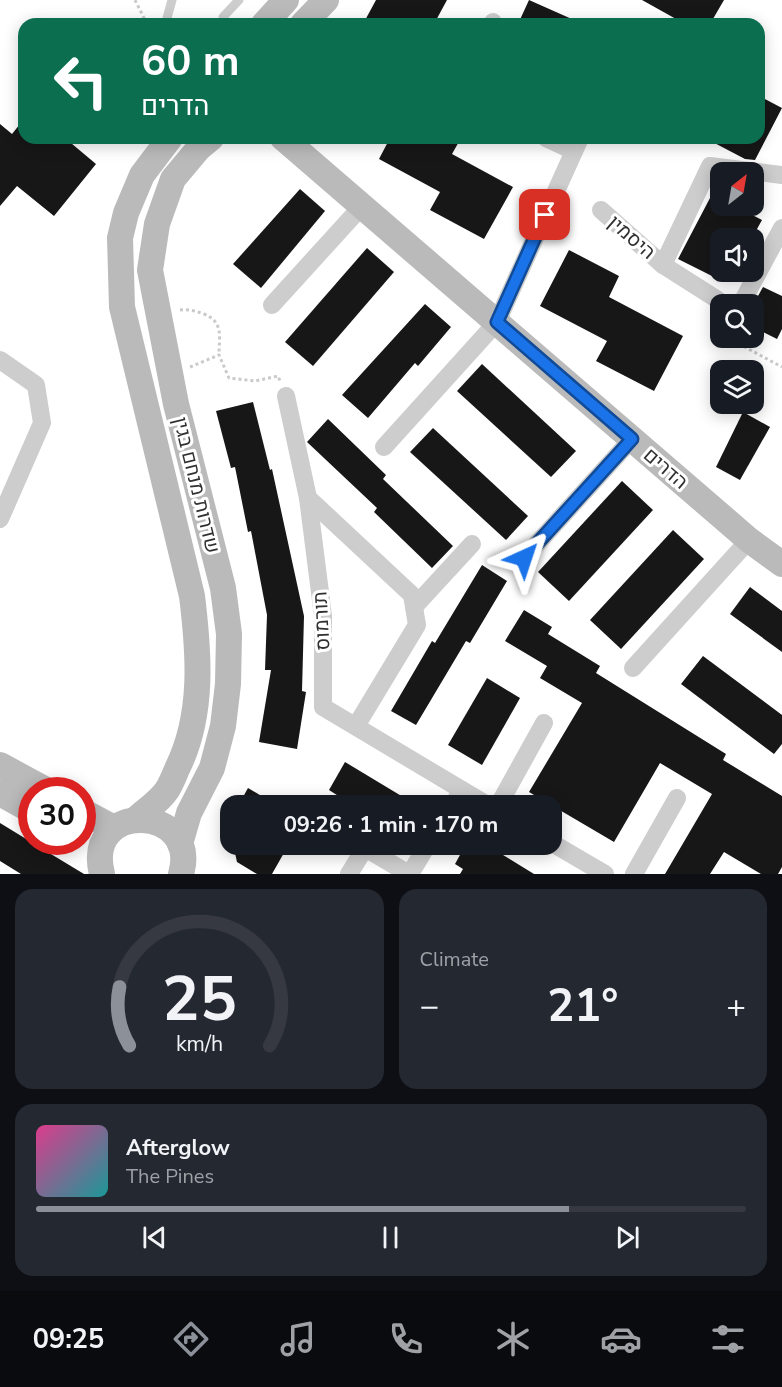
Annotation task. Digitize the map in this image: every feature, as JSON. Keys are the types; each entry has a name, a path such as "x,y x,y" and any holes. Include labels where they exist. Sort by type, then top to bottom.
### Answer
{"street":[{"path":"270,18 286,0"},
{"path":"309,18 326,0"},
{"name":"שדרות מנחם בגין","path":"96,853 108,834 167,791 183,758 194,720 197,641 192,596 122,307 120,238 126,213 142,175 165,144"},
{"name":"שדרות מנחם בגין","path":"185,865 189,813 212,768 223,726 228,684 229,634 223,588 176,404 150,270 157,224 174,180 204,144"},
{"name":"הדרים","path":"290,144 749,540 782,564"},
{"path":"384,447 497,322 577,144"},
{"name":"היסמין","path":"663,264 710,166 782,175"},
{"path":"272,305 362,206"},
{"name":"היסמין","path":"600,210 663,264 710,295"},
{"path":"746,294 782,228"},
{"path":"0,360 36,385 42,423 0,519"},
{"name":"תורמוס","path":"286,396 308,498 323,616 323,707 470,795"},
{"path":"524,558 632,439"},
{"path":"308,498 412,595 417,625 356,726"},
{"path":"633,668 749,540"},
{"path":"414,607 472,544"},
{"path":"504,795 544,723"},
{"path":"0,765 22,777"},
{"path":"459,795 462,790"},
{"path":"0,793 18,803"},
{"path":"634,874 677,798"},
{"path":"96,815 125,823 150,819 162,824 172,832 185,865"},
{"path":"349,874 365,848 409,874 421,855"},
{"path":"562,849 605,874"}],"lane":[{"path":"167,18 172,0"},
{"path":"223,17 239,0"}],"path":[{"path":"135,0 144,18"},
{"path":"158,314 184,309 212,318 219,328 219,355 229,378 255,381 278,376 286,396"},
{"path":"747,348 782,367"},
{"path":"169,369 185,368 219,355"}],"building":[{"path":"376,0 447,0 437,18 366,18"},
{"path":"529,0 570,18 521,18"},
{"path":"642,0 724,0 714,18 674,18"},
{"path":"765,99 782,108 765,141"},
{"path":"0,124 12,134 18,126 18,144 72,144 96,164 54,216 17,186 0,206"},
{"path":"387,144 458,144 452,154 513,187 484,239 430,210 440,192 379,159"},
{"path":"716,144 763,144 755,160 745,159"},
{"path":"300,189 325,211 261,288 233,264"},
{"path":"710,198 710,216 754,216 762,220 758,228 710,228 710,275 678,259"},
{"path":"367,248 394,272 313,366 285,342"},
{"path":"569,250 619,276 609,297 683,336 654,391 596,361 607,341 540,306"},
{"path":"763,287 782,296 782,329 777,339 764,332 764,294 759,294"},
{"path":"425,304 451,327 418,366 415,363 368,418 342,395"},
{"path":"482,364 576,451 551,477 457,391"},
{"path":"253,402 270,470 272,469 304,616 302,691 306,692 297,749 259,742 271,670 265,670 267,615 251,531 248,532 235,467 231,468 216,411"},
{"path":"742,414 747,414 770,427 740,480 716,467"},
{"path":"328,419 386,475 383,479 453,546 432,568 374,512 377,508 307,442"},
{"path":"433,428 528,516 506,540 410,452"},
{"path":"622,481 653,510 569,601 538,572"},
{"path":"673,530 704,559 621,649 590,620"},
{"path":"482,565 507,581 470,643 466,641 416,725 391,711 432,641 435,643"},
{"path":"750,587 782,611 782,652 730,614"},
{"path":"524,610 552,627 548,634 600,666 596,673 726,754 723,760 782,796 782,867 778,874 761,874 724,852 710,874 665,874 712,794 660,763 614,842 562,811 562,795 534,795 529,792 582,703 540,678 547,666 505,641"},
{"path":"703,656 782,715 782,744 774,754 681,684"},
{"path":"487,678 520,698 482,765 448,745"},
{"path":"345,762 400,795 337,795 329,790"},
{"path":"248,788 260,795 244,795"},
{"path":"0,823 18,834 18,855 53,855 84,874 21,874 0,861"},
{"path":"235,855 283,855 272,874 257,874 237,862"},
{"path":"460,855 503,855 534,874 460,874 463,869 455,864"}],"route":[{"path":"524,558 632,439 497,322 545,215"}]}
